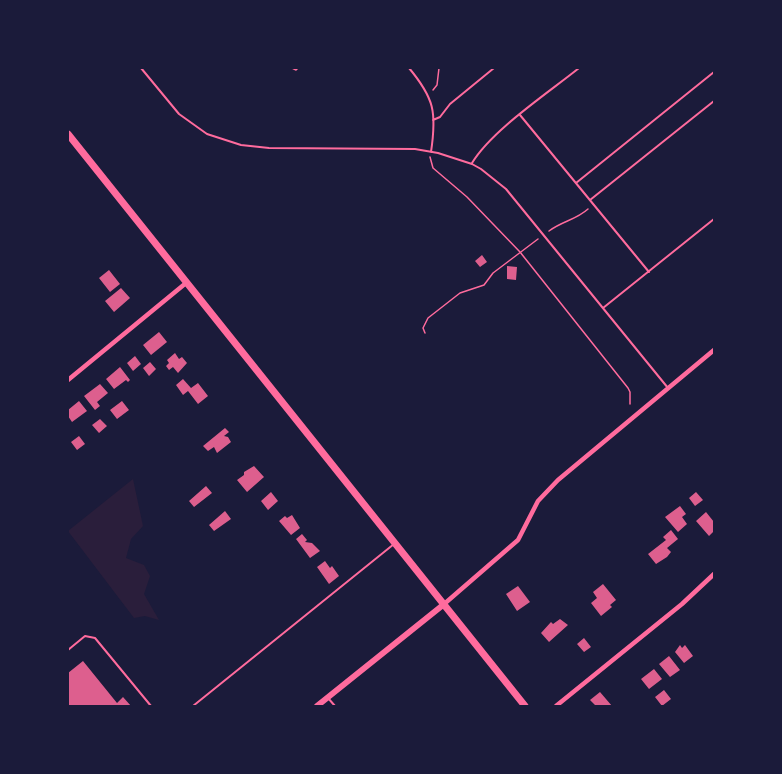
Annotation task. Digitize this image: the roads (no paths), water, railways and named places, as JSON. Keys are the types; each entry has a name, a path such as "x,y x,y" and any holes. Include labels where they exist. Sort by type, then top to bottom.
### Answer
{"main road":[{"path":"68,134 525,706"}],"street":[{"path":"68,380 186,284"},
{"path":"317,706 443,605 518,540 538,501 558,480 714,350"},
{"path":"556,706 682,604 714,574"}],"lane":[{"path":"141,68 179,114 207,134 241,146 415,149 472,164 481,169 506,189 668,388"},
{"path":"409,68 430,96 434,120 430,152"},
{"path":"434,120 494,68"},
{"path":"472,164 493,138 579,68"},
{"path":"576,183 714,72"},
{"path":"590,200 714,101"},
{"path":"520,115 649,272"},
{"path":"603,308 714,219"},
{"path":"194,706 394,544"},
{"path":"68,650 85,636 95,638 151,706"},
{"path":"328,698 335,706"}]}
